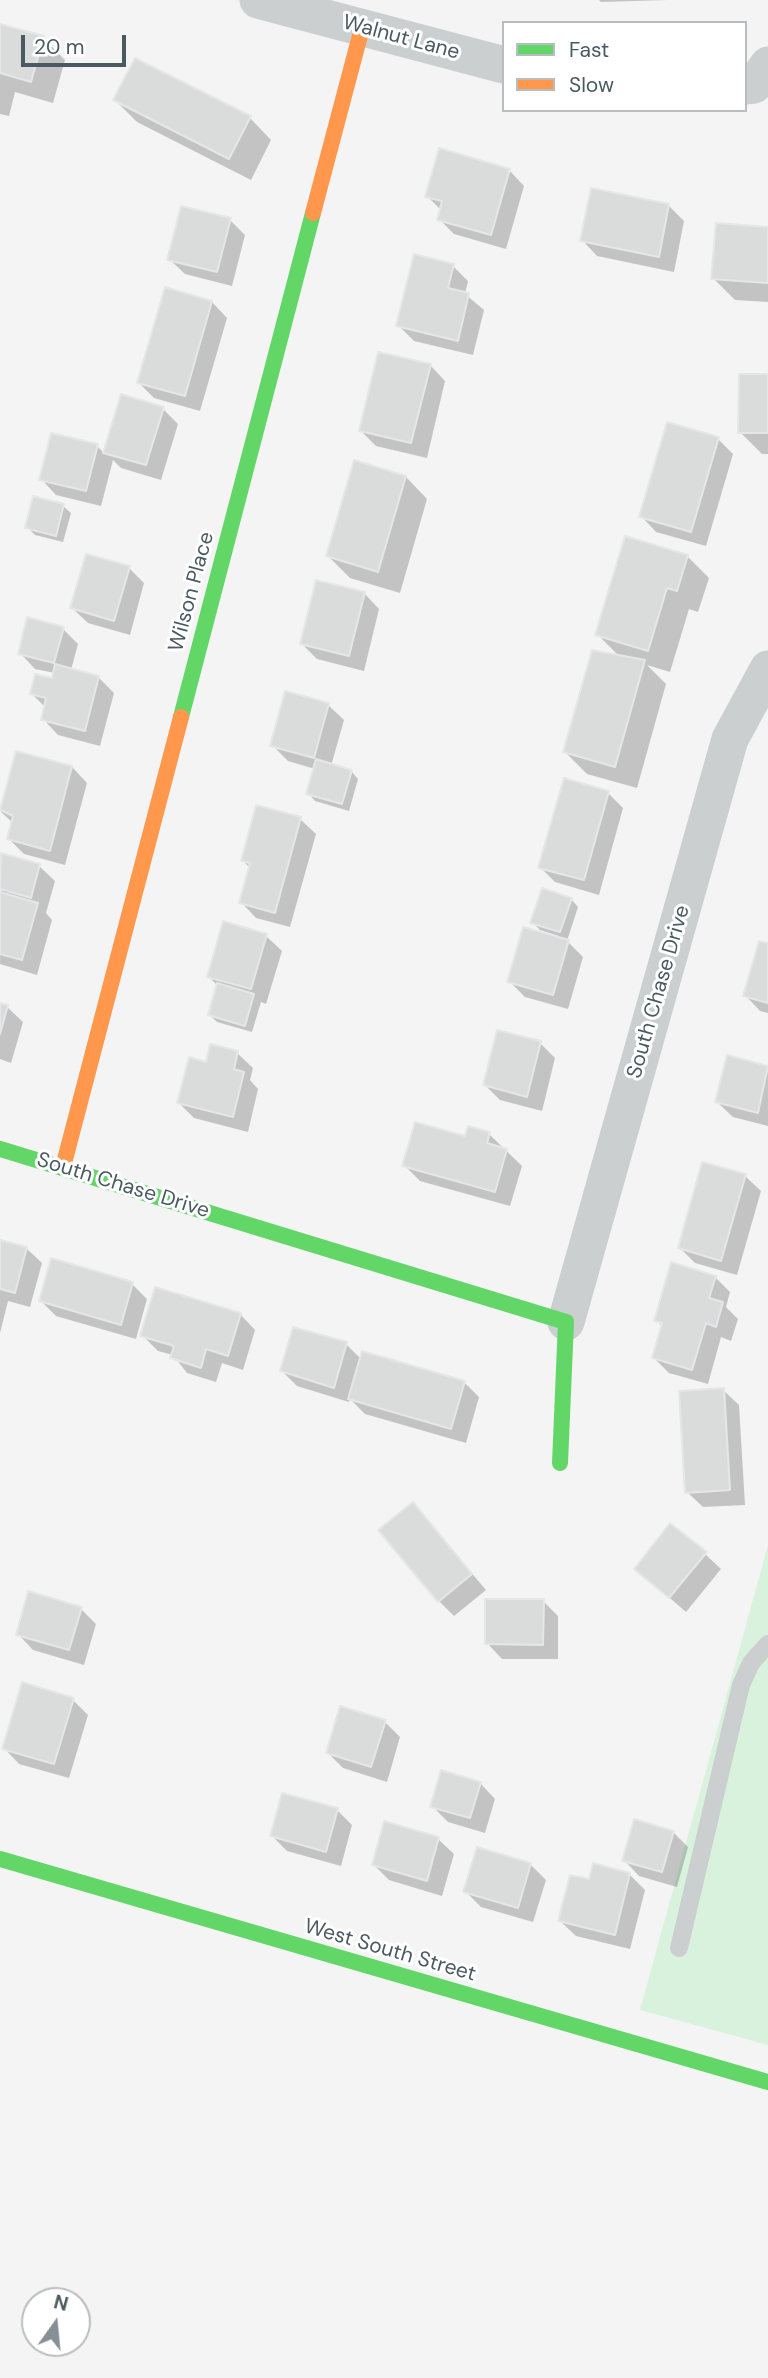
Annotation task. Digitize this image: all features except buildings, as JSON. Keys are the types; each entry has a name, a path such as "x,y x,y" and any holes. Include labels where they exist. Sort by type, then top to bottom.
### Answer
{"street":[{"name":"Walnut Lane","path":"258,0 502,64"},
{"name":"Wilson Place","path":"63,1167 362,28"},
{"name":"South Chase Drive","path":"560,1463 566,1322 730,740 768,669"},
{"name":"South Chase Drive","path":"0,1150 566,1322"},
{"name":"West South Street","path":"0,1859 768,2082"}],"lane":[{"path":"679,1948 741,1685 751,1663 768,1644"}],"green space":[{"path":"768,1545 768,2045 640,2010"}],"traffic: fast":[{"path":"181,717 313,213"},
{"path":"0,1149 566,1322 560,1463"},
{"path":"0,1859 768,2082"}],"traffic: slow":[{"path":"313,213 362,28"},
{"path":"63,1167 181,717"}]}
